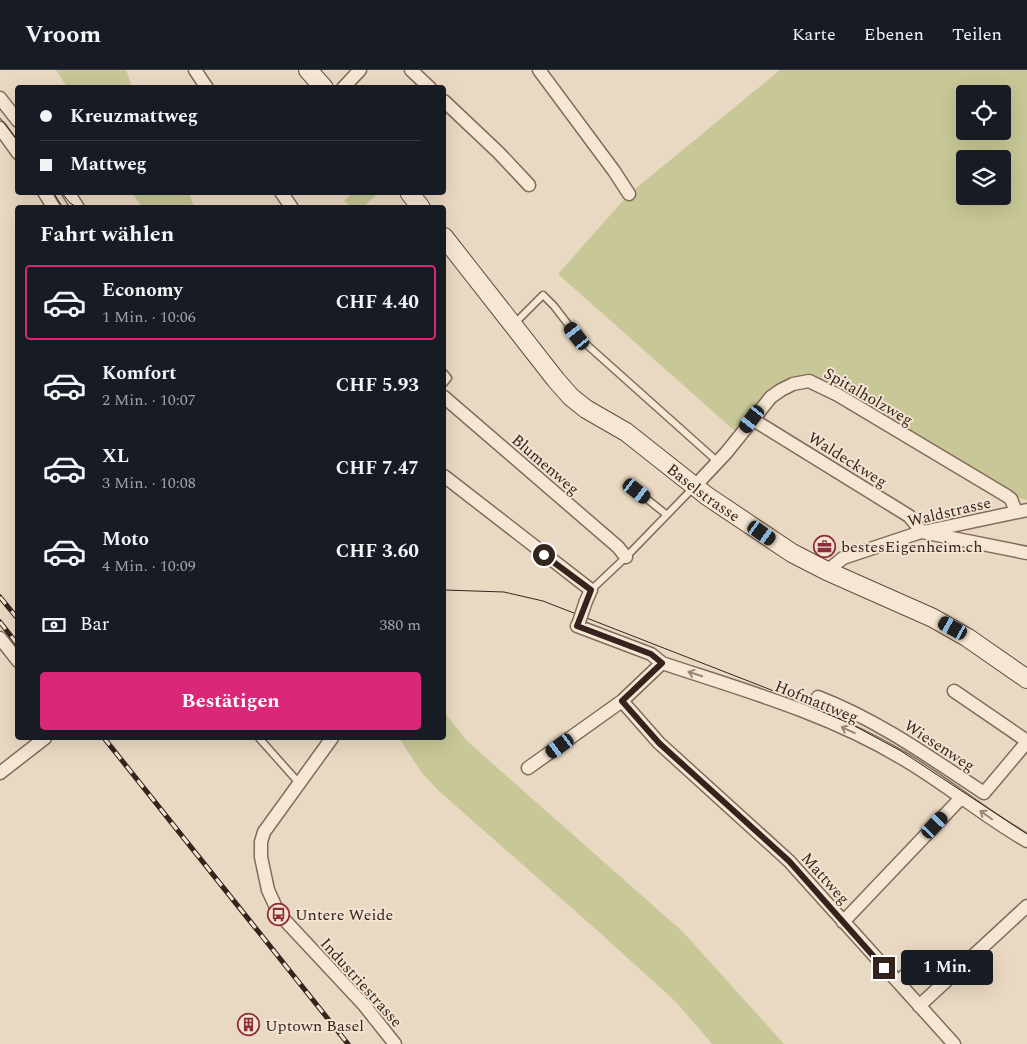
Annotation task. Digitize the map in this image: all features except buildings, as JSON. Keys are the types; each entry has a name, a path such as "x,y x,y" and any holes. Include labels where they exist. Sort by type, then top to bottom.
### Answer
{"main road":[{"path":"308,70 321,85"},
{"name":"Baselstrasse","path":"446,240 556,380 586,409 626,432 695,486 792,553 827,571 933,618 968,638 1027,679"}],"street":[{"path":"195,70 205,85"},
{"path":"346,85 360,70"},
{"path":"411,70 427,85"},
{"path":"539,70 629,194"},
{"path":"0,98 15,117"},
{"path":"446,103 499,153 529,185"},
{"path":"0,128 15,149"},
{"name":"Spitalholzweg","path":"695,486 718,462 772,397 793,384 809,381 838,395 1007,496 1022,511"},
{"name":"Blumenweg","path":"446,399 618,547 626,557"},
{"name":"Waldeckweg","path":"752,419 909,516 922,532"},
{"path":"446,478 588,596"},
{"name":"Waldstrasse","path":"827,571 844,558 922,532 1022,511"},
{"path":"922,532 1027,553"},
{"name":"Hofmattweg","path":"588,596 578,624 651,654 662,663 790,706 832,723 898,756 1027,841"},
{"path":"0,638 15,657"},
{"path":"528,768 622,701 662,663"},
{"name":"Wiesenweg","path":"818,697 835,703 880,726 984,793 1027,742 954,691"},
{"name":"Mattweg","path":"622,701 659,743 789,861 954,1044"},
{"path":"0,773 42,740"},
{"name":"Industriestrasse","path":"331,740 264,832 261,842 261,857 268,890 279,914 364,1005 395,1044"},
{"path":"843,922 961,798"},
{"path":"919,1006 1027,906"}],"lane":[{"path":"513,325 543,295 577,336 718,462"},
{"path":"588,596 695,486"},
{"path":"637,491 667,515"},
{"path":"262,740 299,783"},
{"path":"895,980 907,970"}],"green space":[{"path":"56,70 126,70 131,85 66,85"},
{"path":"780,70 1027,70 1027,500 1019,498 831,388 793,379 736,432 558,274 629,194"},
{"path":"133,195 190,195 193,205 141,205"},
{"path":"350,195 376,195 365,205 349,205 344,201"},
{"path":"446,715 466,740 683,932 784,1044 712,1044 677,1003 440,792 422,773 400,740 446,740"}],"tram line":[{"path":"0,118 15,137"},
{"path":"55,195 61,205"},
{"path":"63,195 73,205"},
{"path":"446,590 504,592 543,601 779,693 851,724 901,751 1027,834"}],"railway":[{"path":"0,597 15,615"},
{"path":"0,622 15,641"},
{"path":"106,740 348,1044"}],"place":[{"name":"bestesEigenheim.ch","path":"825,546"},
{"name":"Untere Weide","path":"279,914"},
{"name":"Uptown Basel","path":"249,1025"}],"route":[{"path":"544,555 591,590 577,626 651,654 662,663 622,701 659,743 789,861 884,968"}]}
